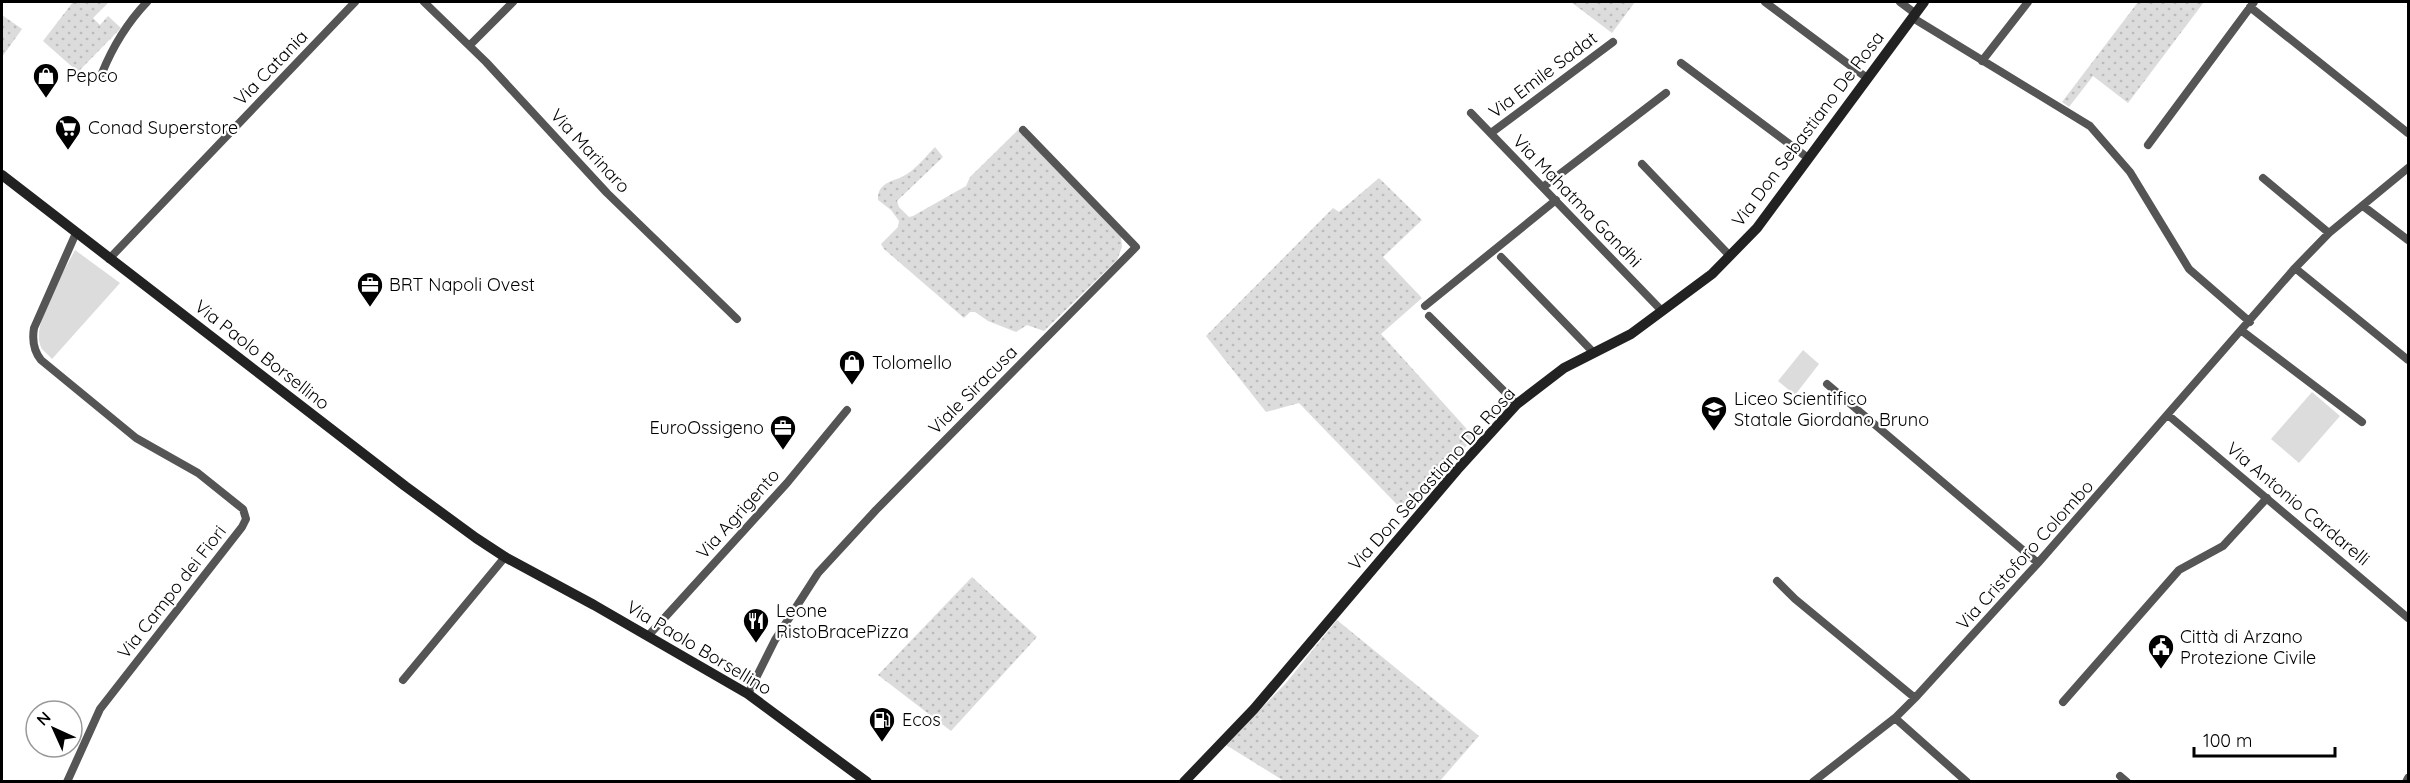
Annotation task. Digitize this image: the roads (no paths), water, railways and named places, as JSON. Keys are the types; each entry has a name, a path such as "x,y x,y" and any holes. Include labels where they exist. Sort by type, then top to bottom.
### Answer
{"street":[{"path":"102,73 133,16 147,2"},
{"name":"Via Catania","path":"109,259 356,2"},
{"name":"Via Marinaro","path":"424,2 470,45 607,193 737,319"},
{"path":"470,45 513,2"},
{"path":"1765,2 1867,78"},
{"path":"1900,2 1915,16 1982,61 2090,126 2130,172 2189,269 2250,322"},
{"name":"Via Don Sebastiano De Rosa","path":"1184,782 1254,709 1457,470 1517,404 1544,381 1622,340 1662,311 1712,274 1757,228 1915,16 1923,2"},
{"path":"1982,61 2028,2"},
{"path":"2148,145 2252,4 2409,133"},
{"name":"Via Emile Sadat","path":"1491,133 1613,42"},
{"path":"1681,63 1808,159"},
{"path":"1543,187 1666,93"},
{"name":"Via Mahatma Gandhi","path":"1471,113 1662,311"},
{"name":"Viale Siracusa","path":"748,694 775,640 818,573 876,510 1136,247 1023,130"},
{"path":"1642,164 1730,256"},
{"name":"Via Cristoforo Colombo","path":"1813,782 1895,718 1915,698 2038,563 2295,268 2329,233 2409,168"},
{"name":"Via Paolo Borsellino","path":"2,175 405,486 505,557 748,694 867,782"},
{"path":"2262,178 2329,233"},
{"path":"1425,306 1556,200"},
{"path":"2363,206 2409,240"},
{"name":"Via Campo dei Fiori","path":"67,782 104,704 246,519 243,509 198,473 136,438 37,355 32,338 34,328 76,234"},
{"path":"1501,256 1594,353"},
{"path":"2295,268 2409,360"},
{"path":"1429,315 1517,404"},
{"path":"2242,331 2362,422"},
{"path":"1827,384 2038,563"},
{"name":"Via Agrigento","path":"648,636 787,483 848,410"},
{"name":"Via Antonio Cardarelli","path":"2168,415 2409,618"},
{"path":"2063,702 2179,570 2223,546 2267,498"},
{"path":"404,680 505,557"},
{"path":"1777,581 1795,600 1915,698"},
{"path":"1895,718 1967,782"},
{"path":"2120,776 2127,782"}],"place":[{"name":"Pepco","path":"46,99"},
{"name":"Conad Superstore","path":"68,151"},
{"name":"BRT Napoli Ovest","path":"370,308"},
{"name":"Tolomello","path":"852,386"},
{"name":"Liceo Scientifico Statale Giordano Bruno","path":"1714,432"},
{"name":"EuroOssigeno","path":"783,451"},
{"name":"Leone RistoBracePizza","path":"756,644"},
{"name":"Città di Arzano Protezione Civile","path":"2161,670"},
{"name":"Ecos","path":"882,743"}]}
